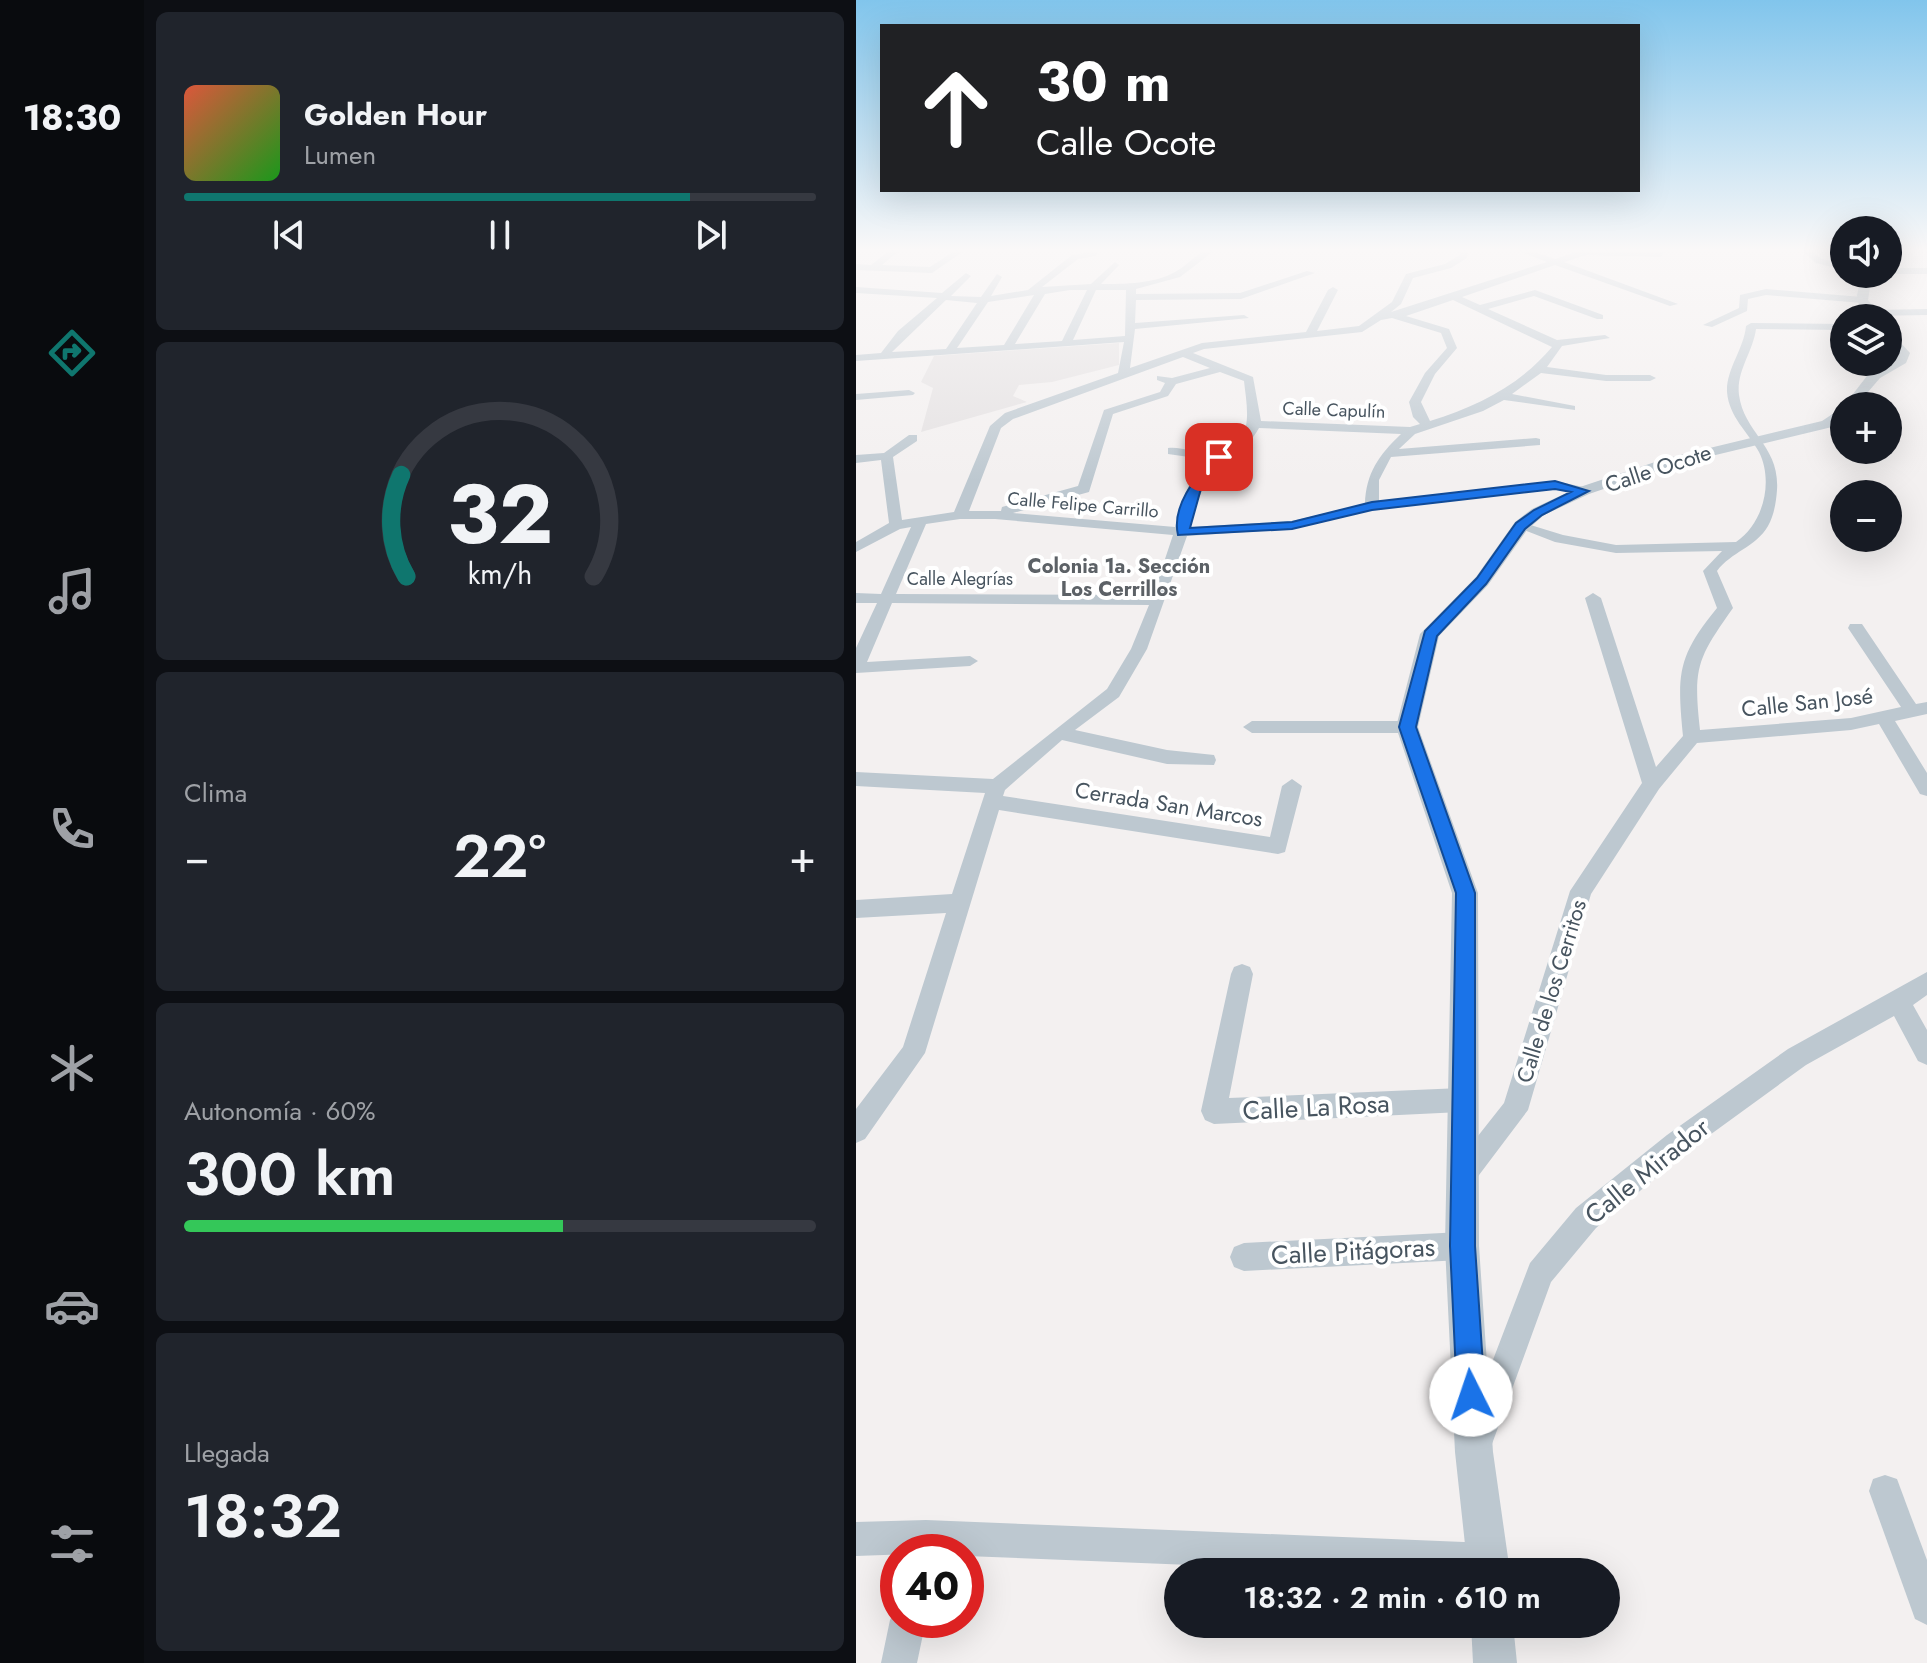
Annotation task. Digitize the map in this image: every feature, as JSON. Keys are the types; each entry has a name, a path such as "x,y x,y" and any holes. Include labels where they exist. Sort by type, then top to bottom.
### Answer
{"street":[{"path":"884,356 897,335 910,326"},
{"path":"948,353 968,326"},
{"path":"1007,348 1019,326"},
{"path":"1066,344 1075,326"},
{"path":"1123,376 1131,326 1137,326"},
{"path":"1245,326 1246,341"},
{"path":"1309,336 1314,326"},
{"path":"960,515 985,460 996,426 1026,409 1202,346 1309,336 1369,326"},
{"path":"1424,326 1445,331 1452,348 1430,373 1415,402 1419,417 1426,424"},
{"path":"1518,326 1556,343 1605,338"},
{"path":"1692,737 1686,675 1696,644 1725,608 1710,571 1716,560 1753,537 1764,521 1769,493 1769,463 1753,439 1733,389 1751,338 1751,326 1830,327"},
{"path":"856,358 1130,339"},
{"path":"1372,506 1372,480 1387,454 1411,431 1479,409 1502,396 1539,369 1556,343"},
{"path":"856,1130 865,1108 913,1053 929,1010 958,903 994,794 1059,733 1113,693 1139,649 1159,600 1196,485 1219,457 1245,442 1255,424 1249,379 1183,353"},
{"path":"1138,371 1172,382 1221,368"},
{"path":"1539,369 1606,378 1650,378"},
{"path":"1861,392 1874,376"},
{"path":"991,515 1084,489 1108,412 1164,394 1172,382"},
{"path":"856,397 909,393"},
{"path":"1502,396 1571,408"},
{"name":"Calle Ocote","path":"1407,727 1430,634 1482,581 1521,526 1538,512 1583,491 1753,439 1830,422"},
{"name":"Calle Capulín","path":"1255,424 1411,431"},
{"path":"856,459 887,456 913,438"},
{"path":"1387,454 1536,442"},
{"path":"1172,451 1219,457"},
{"path":"887,456 908,523 885,599 856,667 970,661"},
{"name":"Calle Felipe Carrillo","path":"908,523 960,515 991,515 1183,532 1292,525 1372,506 1555,485 1583,491"},
{"path":"856,548 908,523"},
{"path":"1521,526 1560,539 1616,549 1740,546"},
{"name":"Calle Alegrías","path":"856,598 1159,600"},
{"path":"1593,598 1652,784"},
{"path":"1856,628 1920,710"},
{"name":"Calle San José","path":"1692,737 1851,724 1920,710"},
{"path":"1884,718 1927,789"},
{"path":"1252,727 1407,727 1465,893 1462,1246 1474,1452 1487,1558"},
{"path":"1059,733 1167,757 1207,760"},
{"name":"Calle de los Cerritos","path":"1462,1176 1515,1110 1581,891 1652,784 1692,737"},
{"path":"856,779 994,794"},
{"name":"Cerrada San Marcos","path":"994,794 1278,846 1292,786"},
{"path":"856,909 958,903"},
{"name":"Calle La Rosa","path":"1242,974 1214,1111 1461,1100"},
{"name":"Calle Mirador","path":"1474,1452 1540,1273 1586,1218 1676,1144 1797,1057 1899,1002 1927,982"},
{"path":"1899,1002 1927,1053"},
{"name":"Calle Pitágoras","path":"1244,1257 1462,1246"},
{"path":"1885,1491 1927,1607"},
{"path":"856,1539 880,1541"},
{"path":"984,1547 1273,1558"},
{"path":"899,1663 904,1638"},
{"path":"1493,1638 1495,1663"}],"shaded area":[{"path":"1119,343 1119,365 1052,382 1019,385 1013,396 1027,402 921,432 933,388 921,382 934,356"}],"district":[{"name":"Colonia 1a. Sección Los Cerrillos","path":"1119,578"}],"route":[{"path":"1219,457 1196,485 1186,509 1183,532 1292,525 1372,506 1555,485 1583,491 1538,512 1521,526 1482,581 1430,634 1407,727 1465,893 1462,1246 1471,1395"}]}
